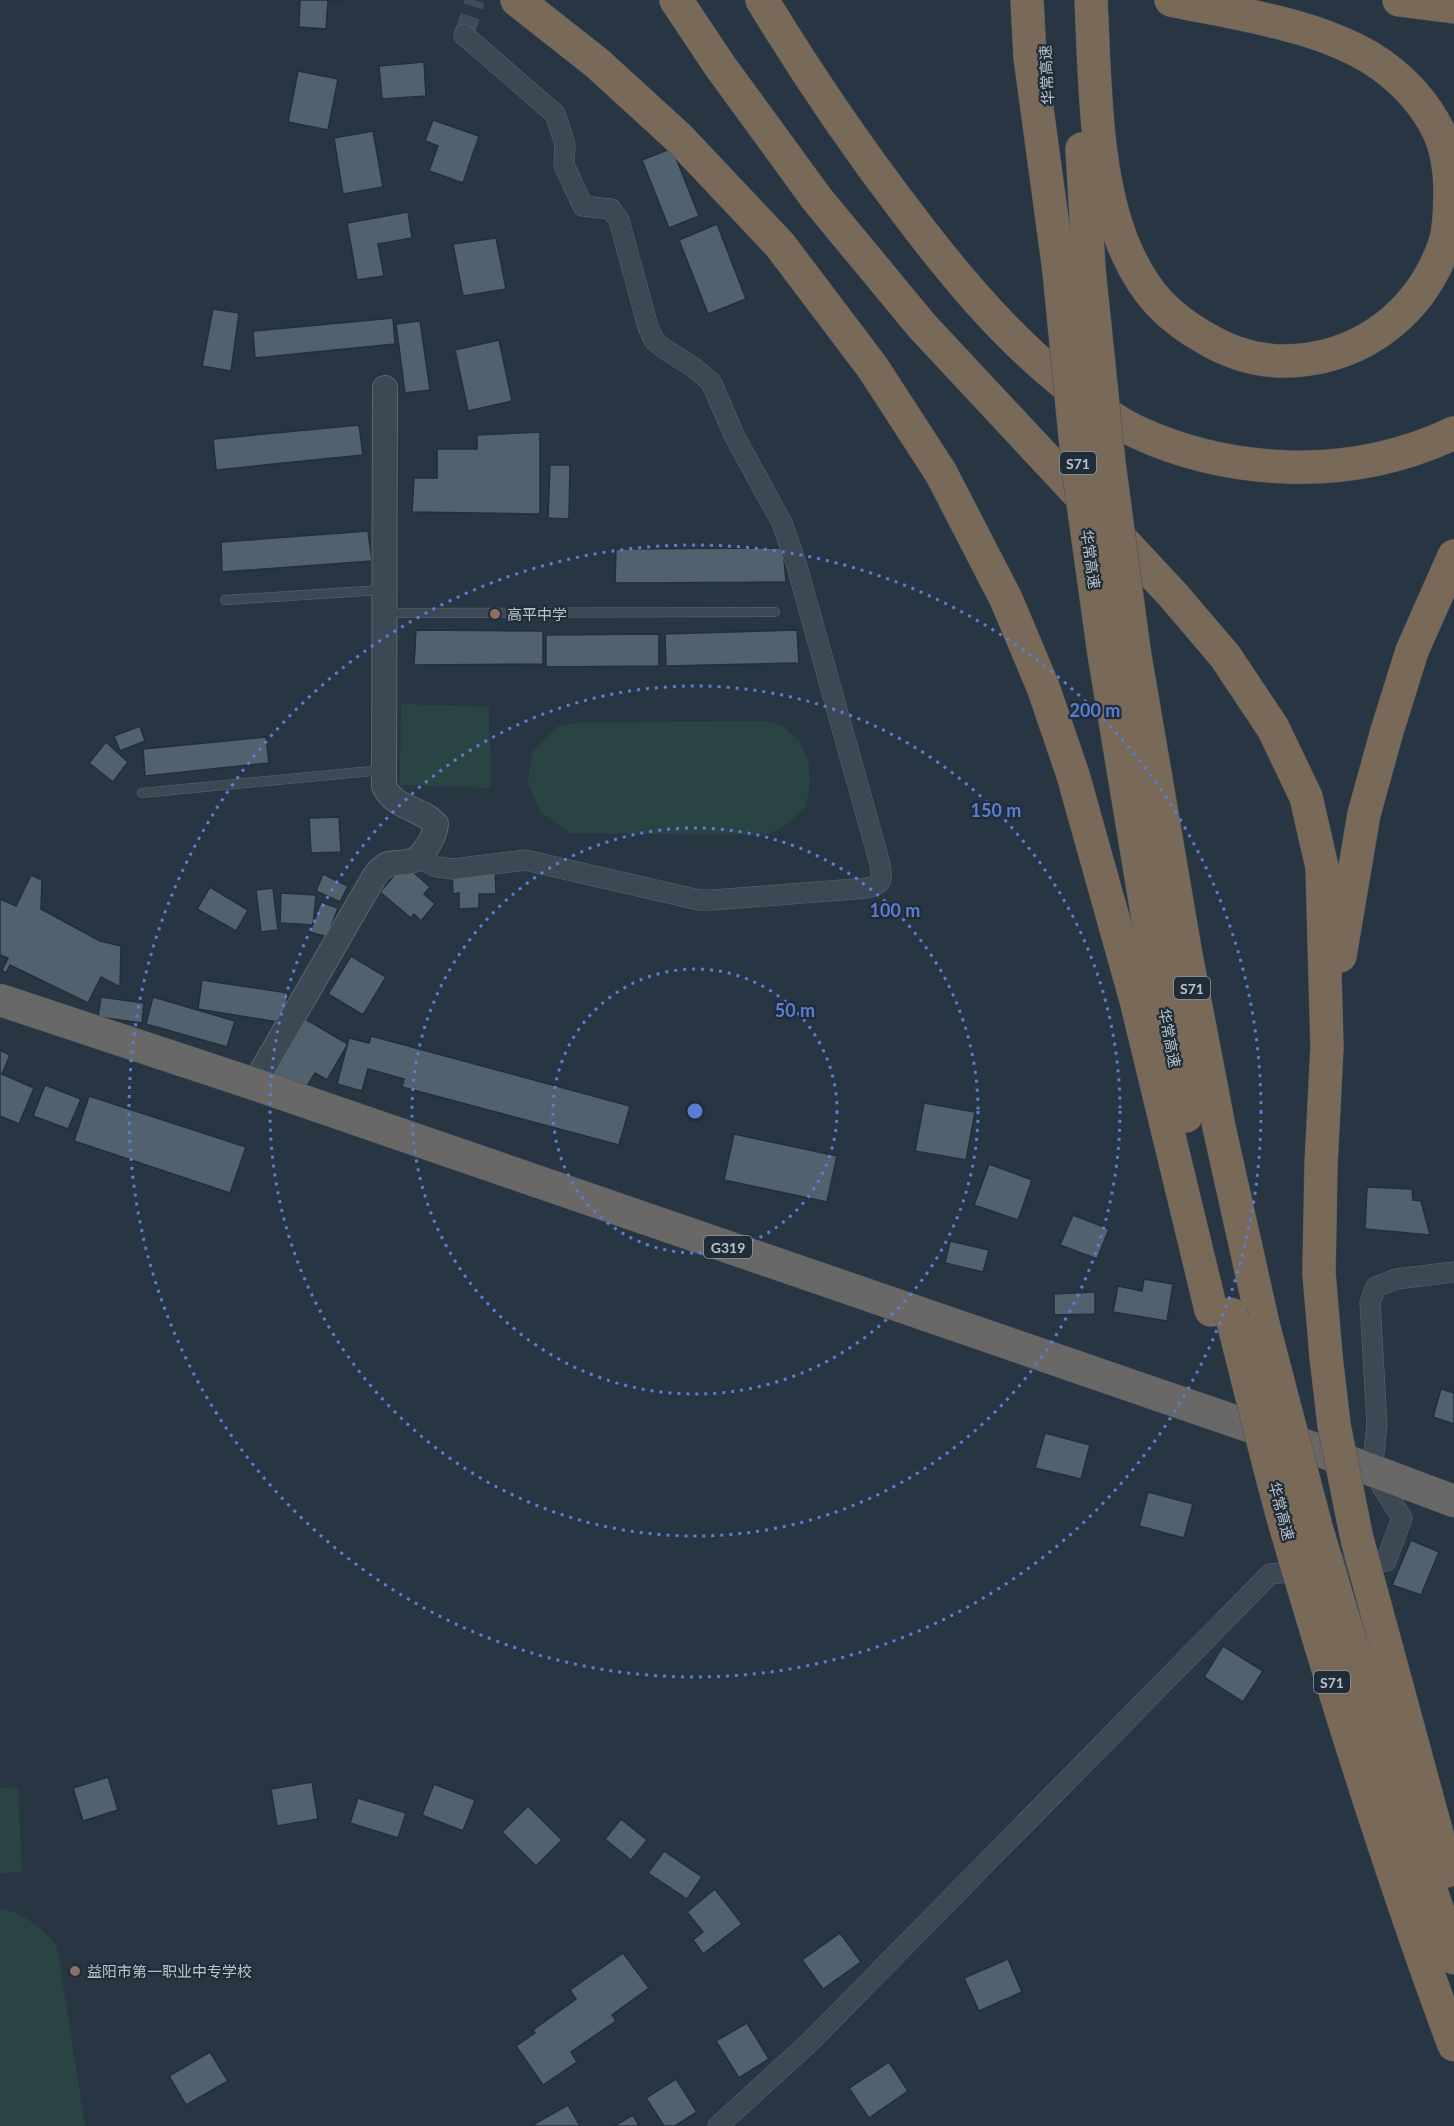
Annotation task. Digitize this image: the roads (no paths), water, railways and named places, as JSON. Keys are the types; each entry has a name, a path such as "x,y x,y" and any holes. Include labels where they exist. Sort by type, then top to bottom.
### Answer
{"highway":[{"path":"517,0 597,63 679,138 780,245 873,368 941,473 1006,599 1043,687 1072,775 1221,1312"},
{"path":"676,0 720,66 817,199 922,326 1173,595 1225,656 1273,728 1306,797 1322,867 1327,1047 1321,1165 1319,1273 1334,1425 1357,1539 1454,1896"},
{"path":"762,0 802,67 860,152 942,259 983,308 1036,360 1084,398 1135,432 1198,455 1256,466 1316,468 1366,463 1430,444 1454,433"},
{"path":"1027,0 1074,270"},
{"name":"华常高速","path":"1037,57 1042,0"},
{"name":"华常高速","path":"1075,0 1085,55 1074,270 1109,463 1119,652 1158,978 1190,1134 1221,1312 1349,1739 1454,2045"},
{"path":"1090,0 1085,55 1104,176 1128,254 1151,295 1181,324 1217,346 1254,360 1296,361 1334,355 1373,337 1404,312 1429,278 1445,242 1450,209 1450,174 1439,131 1413,92 1380,63 1332,39 1276,22 1171,0"},
{"path":"1399,0 1454,7"},
{"path":"1327,1047 1364,814 1412,651 1454,556"},
{"name":"华常高速","path":"1119,652 1186,955 1219,1127 1263,1324 1316,1527 1367,1698 1454,1958"},
{"name":"G319","path":"0,1000 254,1084 1307,1446 1454,1501"}],"street":[{"path":"418,858 437,867 453,869 525,860 681,896 713,900 867,888 877,886 882,876 800,575 783,523 735,437 711,382 654,340 648,327 619,220 611,209 583,206 564,165 565,144 555,114 464,35"},
{"path":"254,1084 381,867 418,858 435,834 436,824 431,818 395,801 388,795 384,786 385,388"},
{"path":"718,2126 810,2042 1270,1574 1386,1561 1402,1518 1372,1470 1377,1425 1370,1302 1376,1287 1396,1279 1454,1272"}],"lane":[{"path":"225,600 385,601 775,612"},
{"path":"142,793 384,770"}],"tunnel":[{"path":"464,35 475,0"}],"place":[{"name":"高平中学","path":"495,614"},
{"name":"益阳市第一职业中专学校","path":"75,1971"}]}
